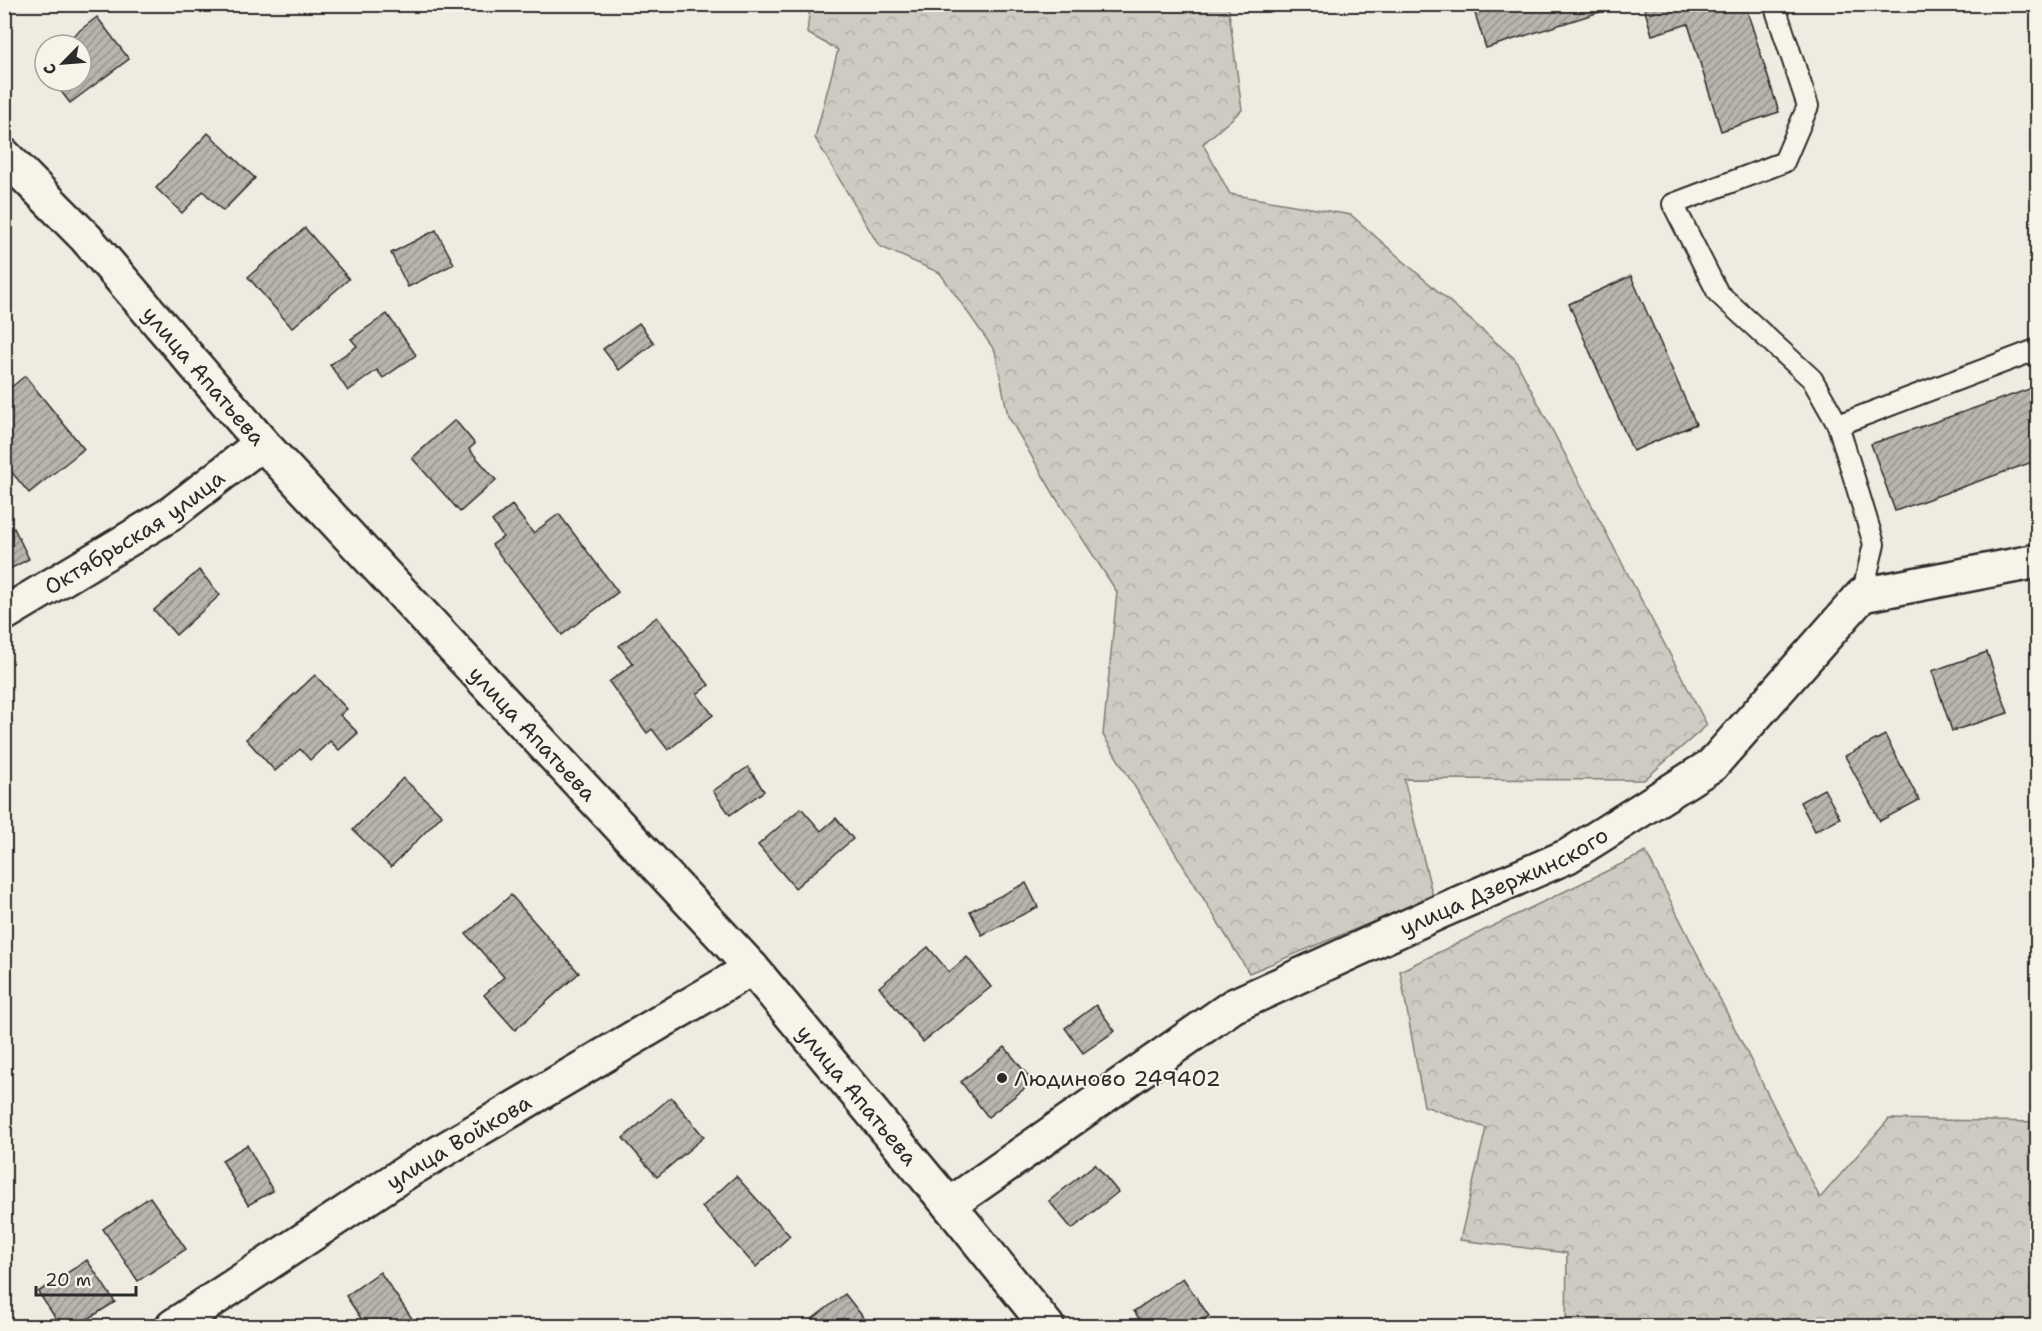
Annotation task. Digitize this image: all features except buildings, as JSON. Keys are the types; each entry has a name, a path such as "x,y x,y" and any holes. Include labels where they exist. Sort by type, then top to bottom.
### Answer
{"street":[{"name":"улица Апатьева","path":"4,155 86,238 262,443 752,969 949,1204 1047,1326"},
{"name":"Октябрьская улица","path":"4,614 169,515 262,443"},
{"path":"1862,595 2037,561"},
{"name":"улица Дзержинского","path":"949,1204 1233,1006 1568,856 1712,765 1862,595"},
{"name":"улица Войкова","path":"173,1326 408,1171 752,969"}],"lane":[{"path":"1774,4 1808,106 1784,162 1673,204 1718,293 1812,379 1839,425 1874,544 1862,595"},
{"path":"1839,425 2037,349"}],"green space":[{"path":"810,5 1228,5 1242,110 1203,144 1230,194 1351,215 1515,359 1707,725 1644,780 1404,779 1433,897 1249,973 1103,735 1117,592 1056,498 1008,416 995,351 940,273 879,246 815,138 838,50 807,33"},
{"path":"1646,852 1820,1198 1889,1119 2037,1122 2037,1326 1566,1326 1567,1253 1460,1240 1486,1128 1424,1106 1400,971"}],"place":[{"name":"Людиново 249402","path":"1002,1078"}]}
